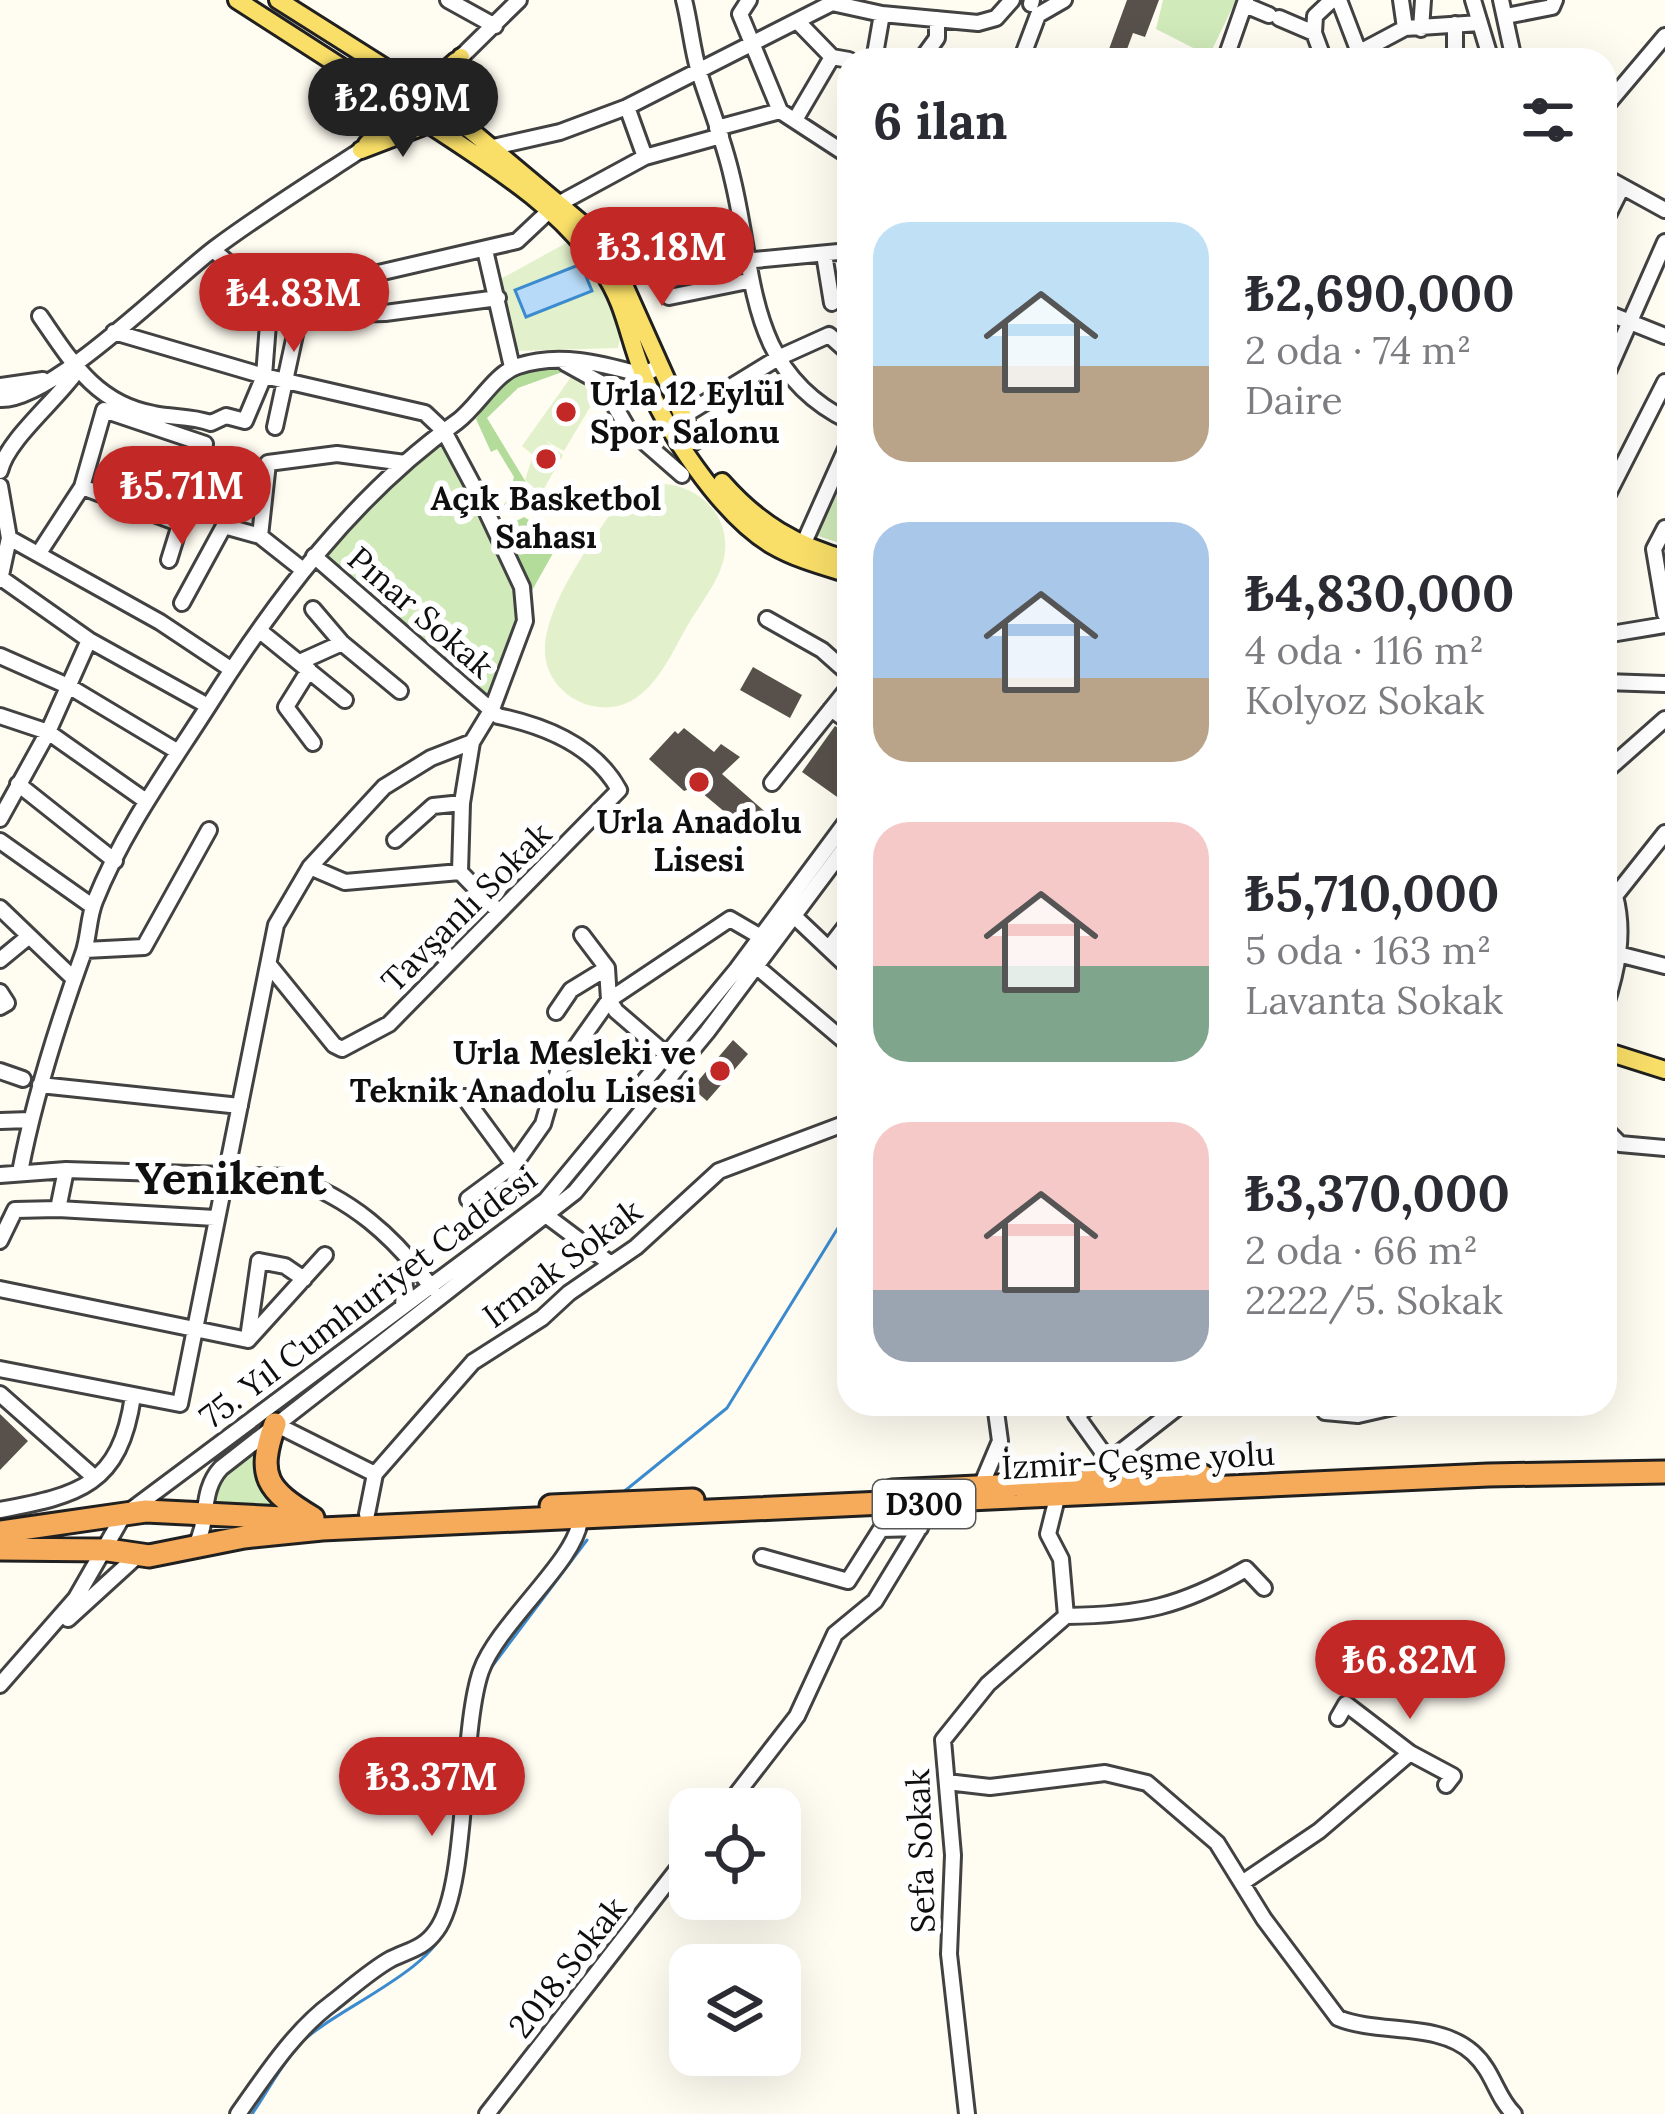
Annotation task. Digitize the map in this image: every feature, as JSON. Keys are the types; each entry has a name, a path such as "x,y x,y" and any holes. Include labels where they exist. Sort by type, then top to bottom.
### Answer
{"highway":[{"path":"275,1424 267,1446 267,1480 279,1496 313,1518"},
{"name":"İzmir-Çeşme yolu","path":"201,1513 313,1518 981,1486 1107,1471 1665,1459"},
{"name":"İzmir-Çeşme yolu","path":"184,1552 244,1537 322,1529 1488,1475 1665,1472"},
{"name":"D300","path":"0,1532 146,1511 201,1513"},
{"name":"D300","path":"0,1549 79,1548 136,1557 184,1552"}],"main road":[{"path":"237,0 405,108 413,123 428,124 556,206"},
{"path":"278,0 438,103 556,206 620,276 651,371 701,473 729,509 770,544 837,569"},
{"path":"361,150 405,108 411,95 422,92 461,57"},
{"path":"361,150 428,124 437,116 438,103 461,57"},
{"path":"651,371 719,480 743,507 770,529 837,556"},
{"path":"1617,1055 1665,1070"}],"street":[{"path":"448,0 495,26"},
{"path":"461,57 519,0"},
{"path":"684,0 698,68 719,132 748,281 778,358 800,391 837,414"},
{"path":"749,0 740,14 780,111 837,148"},
{"path":"489,148 560,132 627,107 838,2 882,14 978,23 1026,4 1064,0"},
{"path":"1320,48 1315,16 1335,0 1356,48"},
{"path":"1401,0 1413,28"},
{"path":"1413,28 1423,0"},
{"path":"1473,0 1487,48"},
{"path":"1501,0 1512,48"},
{"path":"1506,16 1552,7 1555,0"},
{"path":"1229,48 1245,2 1314,33"},
{"path":"1022,48 1026,4"},
{"path":"876,48 882,14"},
{"path":"930,48 937,38 938,20"},
{"path":"798,22 837,58"},
{"path":"1375,48 1413,28 1480,23"},
{"path":"1455,25 1455,48"},
{"path":"1617,93 1665,36"},
{"path":"795,120 832,57"},
{"path":"627,107 645,157"},
{"path":"270,298 517,241 556,206 645,157 780,111"},
{"path":"0,472 5,452 52,407 75,368 114,332 213,250 361,150"},
{"path":"1617,185 1665,210"},
{"path":"1617,198 1622,188"},
{"path":"647,259 741,234"},
{"path":"1617,347 1665,242"},
{"path":"213,250 270,298"},
{"path":"485,250 512,367"},
{"path":"744,261 837,252"},
{"path":"824,254 832,303"},
{"path":"669,297 748,281"},
{"path":"40,316 75,368 108,398 131,409 211,423 226,416 244,421 264,376 270,298"},
{"path":"275,427 298,321 307,315 385,313 498,298"},
{"path":"1617,316 1665,336"},
{"path":"114,332 264,376 425,413 444,431 522,587 525,621 492,709 472,742 462,803 460,872 499,912"},
{"path":"680,418 778,358 829,335 837,342"},
{"path":"611,367 642,349"},
{"path":"561,360 601,383 627,427 682,475"},
{"path":"20,1172 40,1085 85,950 92,906 175,750 229,668 314,556 405,463 469,413 512,367 561,360 651,371"},
{"path":"0,399 26,398 75,368"},
{"path":"0,386 54,377"},
{"path":"1617,476 1665,382"},
{"path":"39,553 82,487 104,410 205,444 169,560"},
{"path":"260,536 268,464 337,454 405,463"},
{"path":"803,545 837,469"},
{"path":"0,486 9,538 1,579 89,640 208,706"},
{"path":"82,487 178,524"},
{"name":"Pınar Sokak","path":"182,603 224,526 260,536 303,571"},
{"path":"1665,528 1654,549 1665,614"},
{"path":"9,538 229,668"},
{"name":"Pınar Sokak","path":"314,556 498,716 535,724 570,741 609,771 619,790"},
{"path":"313,609 342,643 400,691"},
{"path":"766,619 837,663"},
{"path":"1617,633 1665,625"},
{"path":"260,631 345,700"},
{"path":"0,819 48,733 89,640"},
{"path":"313,743 286,707 305,666 342,643"},
{"path":"3,660 70,687 175,750"},
{"path":"1617,682 1665,684"},
{"path":"772,783 837,702"},
{"path":"831,709 837,713"},
{"path":"0,716 48,733 146,801"},
{"path":"1617,761 1665,719"},
{"path":"0,1369 180,1404 276,925 310,867 384,787 431,758 472,742"},
{"path":"18,784 115,861"},
{"name":"Tavşanlı Sokak","path":"271,966 338,1047 389,1024 619,790"},
{"path":"395,840 433,806 462,803"},
{"path":"85,950 144,947 209,830"},
{"path":"1617,886 1665,833"},
{"name":"75. Yıl Cumhuriyet Caddesi","path":"123,1516 546,1200 761,937 837,834"},
{"path":"0,841 92,906"},
{"path":"1649,853 1665,858"},
{"name":"75. Yıl Cumhuriyet Caddesi","path":"184,1552 200,1539 201,1513 212,1478 275,1424 547,1216 614,1146 837,858"},
{"path":"310,867 344,882 460,872"},
{"path":"0,908 73,978"},
{"path":"794,916 837,956"},
{"path":"468,1199 514,1165 543,1124 558,1072 609,1000 730,919 761,937"},
{"path":"582,935 607,968 609,1000 667,1055"},
{"path":"0,960 28,938"},
{"path":"829,948 837,938"},
{"path":"1617,946 1617,958"},
{"path":"1618,954 1665,966"},
{"path":"756,966 837,1036"},
{"path":"556,1012 572,991 607,968"},
{"path":"0,992 7,1003 0,1007"},
{"path":"0,1071 23,1079"},
{"path":"40,1085 240,1106"},
{"path":"464,1097 514,1165"},
{"path":"0,1120 30,1120"},
{"name":"Irmak Sokak","path":"367,1514 375,1474 472,1362 542,1318 719,1171 837,1126"},
{"path":"1617,1141 1665,1148"},
{"path":"0,1175 66,1169 289,1177 324,1189 356,1208 400,1249 435,1303"},
{"path":"58,1209 66,1169"},
{"path":"0,1241 15,1210 215,1218"},
{"path":"547,1216 611,1264"},
{"path":"400,1249 406,1265 426,1288"},
{"path":"248,1340 326,1255"},
{"path":"248,1340 259,1262 285,1266 304,1279"},
{"path":"403,1306 406,1265"},
{"path":"0,1288 248,1340"},
{"path":"0,1394 94,1478"},
{"path":"0,1510 69,1497 94,1478 124,1439 133,1396"},
{"path":"981,1486 1000,1441 997,1416"},
{"path":"1077,1416 1107,1471 1169,1416"},
{"path":"275,1424 375,1474"},
{"path":"1057,1498 1048,1534 1061,1559 1066,1616 1136,1615 1214,1587 1246,1570 1264,1588"},
{"path":"741,1788 797,1716 835,1634 874,1601 934,1504"},
{"path":"0,1685 95,1570 123,1516"},
{"path":"238,2114 287,2048 328,2006 392,1959 410,1954 440,1927 452,1885 479,1676 505,1630 572,1548 580,1520"},
{"path":"762,1557 848,1581 881,1529 920,1528"},
{"path":"79,1548 92,1557 95,1570"},
{"path":"20,1663 136,1557"},
{"name":"Sefa Sokak","path":"968,2114 949,1954 953,1855 943,1741 988,1684 1066,1616"},
{"path":"1338,1718 1346,1704 1410,1754 1453,1777 1446,1785"},
{"path":"1242,1883 1319,1831 1410,1754"},
{"path":"947,1782 990,1786 1105,1773 1147,1783 1217,1843 1338,2018 1356,2025 1428,2033 1468,2048 1493,2074 1510,2109 1490,2114"},
{"name":"2018.Sokak","path":"487,2114 669,1880"}],"green space":[{"path":"1163,0 1236,0 1213,48 1193,48 1156,29"},
{"path":"577,237 626,312 618,348 516,351 497,281"},
{"path":"561,360 565,371 518,388 487,418 527,484 527,509 498,512 514,477 497,449 491,452 476,419 512,367"},
{"name":"Urla 12 Eylül Spor Salonu","path":"571,377 599,392 564,451 546,441 563,455 541,494 525,480 533,455 522,446"},
{"path":"444,431 522,587 525,621 492,709 314,556"},
{"path":"837,481 837,542 815,535"},
{"path":"653,484 683,488 708,503 723,527 722,567 663,669 641,695 611,707 585,704 562,690 550,673 545,655 554,611 614,508 631,493"},
{"path":"524,517 561,539 530,594 499,530"},
{"path":"258,1442 287,1513 217,1502 219,1478"}],"water":[{"path":"581,264 592,291 526,317 515,290"}],"building":[{"path":"1127,0 1159,0 1145,37 1133,33 1127,48 1109,48"},
{"path":"753,667 802,695 790,718 740,690"},
{"path":"835,726 837,727 837,797 802,772"},
{"name":"Urla Anadolu Lisesi","path":"684,728 714,752 721,744 740,757 722,774 769,815 751,834 695,787 684,791 649,759 675,731 678,734"},
{"name":"Urla Mesleki ve Teknik Anadolu Lisesi","path":"733,1040 748,1054 707,1101 692,1088"},
{"path":"0,1414 28,1441 0,1470"}],"waterway":[{"path":"1489,29 1495,48"},
{"path":"621,1494 727,1408 837,1229"},
{"path":"487,1673 587,1540"},
{"path":"252,2114 301,2043 424,1957 446,1924"}],"place":[{"name":"Urla 12 Eylül Spor Salonu","path":"566,412"},
{"name":"Açık Basketbol Sahası","path":"546,459"},
{"name":"Urla Anadolu Lisesi","path":"699,782"},
{"name":"Urla Mesleki ve Teknik Anadolu Lisesi","path":"720,1071"}],"district":[{"name":"Yenikent","path":"231,1177"}]}
